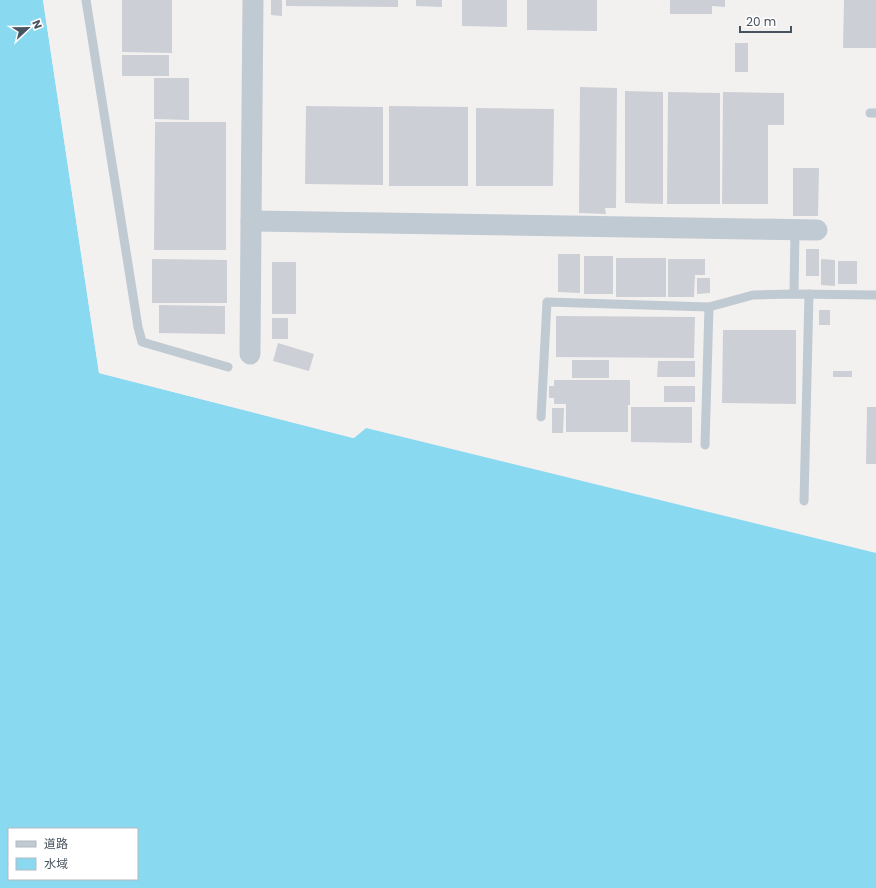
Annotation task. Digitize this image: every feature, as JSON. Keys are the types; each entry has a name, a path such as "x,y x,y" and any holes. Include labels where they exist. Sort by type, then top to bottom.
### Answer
{"street":[{"path":"250,354 253,0"},
{"path":"251,221 817,230"}],"lane":[{"path":"86,0 137,319 142,342 228,367"},
{"path":"794,294 795,230"},
{"path":"804,501 809,294"},
{"path":"541,417 547,302 709,307 752,295 876,295"},
{"path":"705,445 709,307"}],"water":[{"path":"0,0 43,0 99,373 353,438 366,428 876,553 876,888 0,888"}],"pier":[{"path":"43,0 45,0 100,372 353,436 366,426 366,428 354,438 99,373"}],"building":[{"path":"122,0 172,0 172,53 122,52"},
{"path":"271,0 282,0 282,16 271,15"},
{"path":"286,0 398,0 398,7 286,6"},
{"path":"416,0 442,0 442,7 416,6"},
{"path":"462,0 507,0 507,27 462,26"},
{"path":"527,0 597,0 597,31 527,30"},
{"path":"670,0 725,0 725,7 712,6 712,14 670,14"},
{"path":"844,0 876,0 876,48 843,48"},
{"path":"735,43 748,43 748,72 735,72"},
{"path":"122,55 169,55 169,76 122,76"},
{"path":"154,78 189,78 189,120 154,119"},
{"path":"580,87 617,88 616,208 605,208 606,214 579,213"},
{"path":"625,91 663,92 663,204 625,203"},
{"path":"668,92 720,93 720,204 667,204"},
{"path":"723,92 784,93 784,125 768,125 768,204 722,204"},
{"path":"306,106 383,107 383,185 305,184"},
{"path":"389,106 468,107 468,186 389,186"},
{"path":"476,108 554,109 553,186 476,186"},
{"path":"155,122 226,122 226,250 154,250"},
{"path":"793,168 819,168 818,216 793,216"},
{"path":"806,249 819,249 819,276 806,276"},
{"path":"558,254 580,254 580,293 558,292"},
{"path":"584,256 613,256 613,294 584,294"},
{"path":"616,258 666,258 666,297 616,297"},
{"path":"152,259 227,260 227,303 152,303"},
{"path":"668,259 705,259 705,275 695,275 694,297 668,297"},
{"path":"821,259 835,260 835,286 821,285"},
{"path":"838,261 857,261 857,284 838,284"},
{"path":"272,262 296,262 296,314 272,314"},
{"path":"697,278 710,278 710,293 697,294"},
{"path":"159,305 225,306 225,334 159,333"},
{"path":"819,310 830,310 830,325 819,325"},
{"path":"556,316 695,317 694,358 556,357"},
{"path":"272,318 288,318 288,339 272,339"},
{"path":"723,330 796,330 796,404 722,403"},
{"path":"278,343 314,354 309,371 273,361"},
{"path":"572,360 609,360 609,378 572,378"},
{"path":"658,361 695,361 695,377 657,377"},
{"path":"833,371 852,371 852,377 833,377"},
{"path":"554,380 630,380 628,432 566,432 566,404 554,404 554,398 549,398 549,386 554,386"},
{"path":"664,386 695,386 695,402 664,402"},
{"path":"631,407 692,407 692,443 631,442"},
{"path":"867,407 876,407 876,464 866,464"},
{"path":"552,408 564,408 563,433 552,433"}]}
